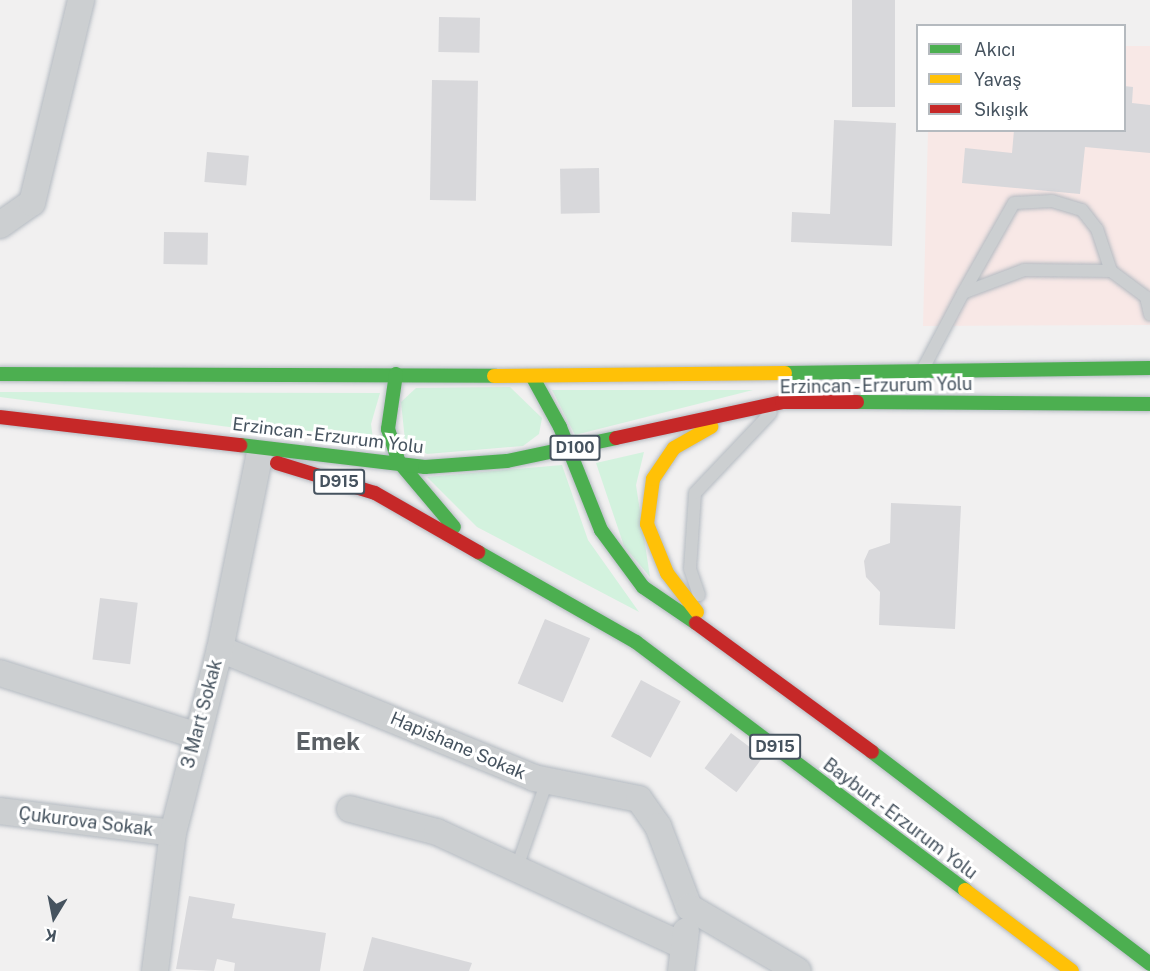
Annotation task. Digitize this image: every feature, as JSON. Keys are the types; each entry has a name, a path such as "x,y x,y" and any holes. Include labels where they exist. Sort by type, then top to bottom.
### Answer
{"highway":[{"name":"Erzincan - Erzurum Yolu","path":"0,374 532,376 924,368 1150,368"},
{"name":"Bayburt - Erzurum Yolu","path":"396,374 388,429 400,463 465,540"},
{"name":"Bayburt - Erzurum Yolu","path":"532,376 601,530 643,586 710,631 1150,964"},
{"name":"Erzincan - Erzurum Yolu","path":"0,417 400,463 507,461 567,450 782,402 1150,404"},
{"name":"Bayburt - Erzurum Yolu","path":"710,631 667,573 647,524 653,479 674,448 719,423 782,402"},
{"name":"Bayburt - Erzurum Yolu","path":"207,440 375,493 465,540 636,642 1072,971"}],"street":[{"path":"0,225 32,202 81,0"},
{"name":"3 Mart Sokak","path":"154,971 173,833 194,735 220,649 259,458"},
{"name":"Hapishane Sokak","path":"220,649 547,781 639,799 649,807 689,907"},
{"path":"0,673 194,735"},
{"path":"350,809 428,829 684,946"},
{"name":"Çukurova Sokak","path":"0,811 173,833"},
{"path":"681,971 689,907 798,971"}],"lane":[{"path":"924,368 1014,203 1052,201 1082,210 1097,229 1111,270 1146,297 1150,315"},
{"path":"963,293 1024,270 1111,270"},
{"path":"710,631 690,569 695,493 782,402"},
{"path":"516,870 547,781"}],"shaded area":[{"path":"1126,46 1150,46 1150,325 923,326 928,132 1126,132"}],"green space":[{"path":"510,387 542,418 539,434 523,446 427,454 405,441 401,402 416,388"},
{"path":"552,390 753,390 575,435"},
{"path":"0,392 380,393 371,424 374,446 0,397"},
{"path":"644,452 636,485 650,577 624,546 596,463"},
{"path":"562,465 588,540 639,612 477,527 427,477"}],"building":[{"path":"852,0 895,0 895,107 852,107"},
{"path":"439,17 480,18 479,53 438,52"},
{"path":"432,80 478,81 476,201 430,200"},
{"path":"1126,86 1133,87 1132,103 1150,105 1150,153 1085,147 1080,194 962,183 965,148 1012,153 1014,132 1126,132"},
{"path":"834,120 896,123 892,246 791,242 792,212 830,214"},
{"path":"207,152 249,156 246,186 204,182"},
{"path":"599,168 600,213 561,214 560,169"},
{"path":"164,232 208,233 207,265 163,264"},
{"path":"891,503 961,506 955,629 879,625 880,592 866,577 864,561 869,550 890,543"},
{"path":"100,598 138,603 130,664 92,660"},
{"path":"545,619 590,638 563,703 518,683"},
{"path":"641,680 681,701 651,758 611,737"},
{"path":"731,733 763,757 736,792 705,768"},
{"path":"189,896 235,904 232,918 326,933 320,971 234,971 235,963 217,959 214,971 176,969"},
{"path":"372,937 472,963 469,971 363,971"}],"traffic: fast":[{"path":"785,373 1150,368"},
{"path":"0,374 494,376"},
{"path":"396,374 388,429 399,462 454,527"},
{"path":"532,376 560,427 601,530 643,587 696,623"},
{"path":"857,402 1150,404"},
{"path":"240,445 425,467 507,461 616,438"},
{"path":"478,552 636,642 965,890"},
{"path":"872,752 1150,964"}],"traffic: slow":[{"path":"494,376 785,373"},
{"path":"697,612 667,573 647,524 653,479 674,448 711,427"},
{"path":"965,890 1072,971"}],"traffic: jam":[{"path":"616,438 782,402 857,402"},
{"path":"0,417 240,445"},
{"path":"277,463 375,493 478,552"},
{"path":"696,623 872,752"}],"district":[{"name":"Emek","path":"328,742"}]}
